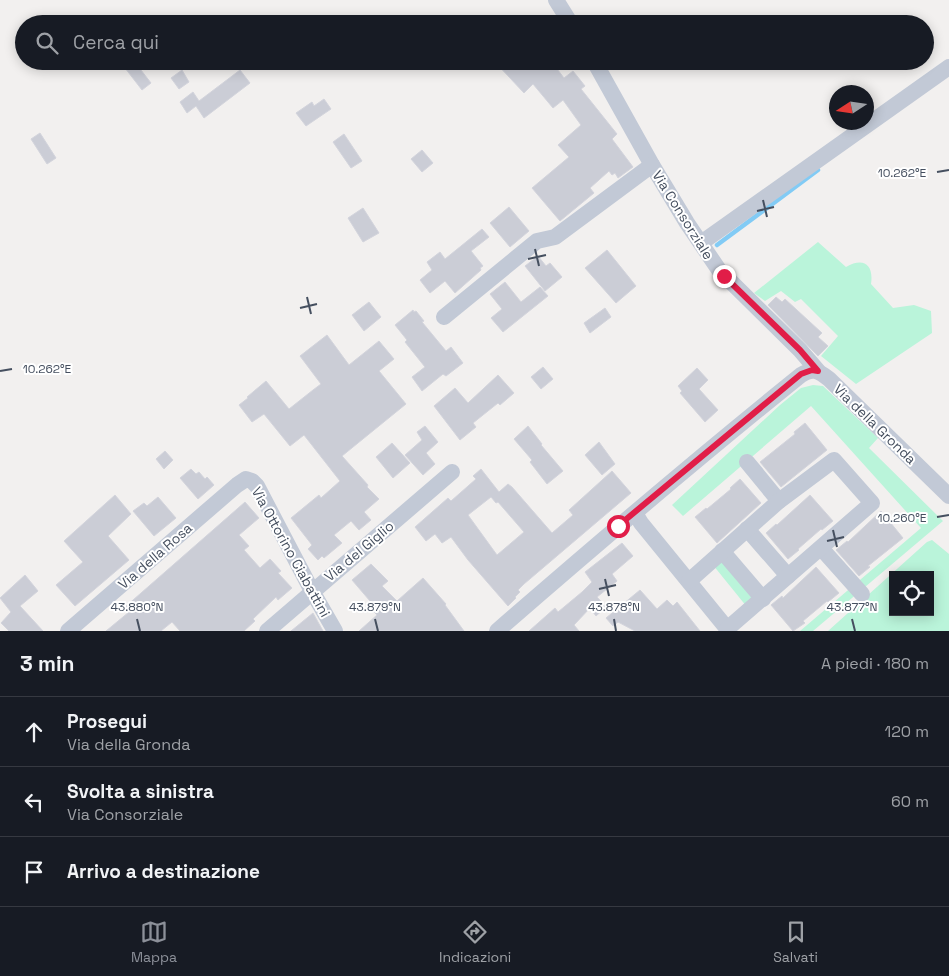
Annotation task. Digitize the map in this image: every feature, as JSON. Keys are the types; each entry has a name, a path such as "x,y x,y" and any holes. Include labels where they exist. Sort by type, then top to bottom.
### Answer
{"street":[{"path":"556,0 566,15"},
{"path":"701,243 949,67"},
{"name":"Via Consorziale","path":"599,70 652,165 724,276 800,350 818,371"},
{"path":"444,317 537,241 555,237 652,165"},
{"path":"497,631 801,374 812,370 818,371"},
{"name":"Via della Gronda","path":"818,371 829,379 949,496"},
{"path":"635,513 641,523 728,630 872,503 834,460 779,501 689,581"},
{"path":"747,462 779,501"},
{"name":"Via del Giglio","path":"267,631 452,472"},
{"name":"Via Ottorino Ciabattini","path":"242,481 250,480 257,486 335,631"},
{"name":"Via della Rosa","path":"68,631 242,481"},
{"path":"747,528 788,576"},
{"path":"820,548 862,594"},
{"path":"722,551 763,599"}],"green space":[{"path":"818,242 846,267 858,263 866,264 871,272 871,284 893,308 914,305 931,311 932,333 856,384 821,356 838,336 801,299 795,302 781,291 765,301 754,293"},
{"path":"813,385 823,386 878,438 869,448 943,521 813,631 800,631 921,528 811,406 683,516 672,505 780,405 801,388"},
{"path":"932,540 949,554 949,631 828,631 889,576 889,616 934,616 934,571 895,571 927,542"},
{"path":"724,556 758,598 747,607 713,565"}],"building":[{"path":"127,70 141,70 151,83 142,90"},
{"path":"182,70 189,82 179,89 171,78"},
{"path":"240,70 250,83 204,118 196,106 187,113 180,102 193,92 199,101"},
{"path":"502,70 558,70 564,78 573,71 585,86 581,89 617,134 612,139 633,167 618,178 615,173 612,175 609,171 590,188 594,193 560,221 532,188 569,157 558,145 581,125 563,100 553,108 533,84 524,93"},
{"path":"324,99 331,109 306,126 296,113 312,102 314,106"},
{"path":"40,133 56,158 47,164 31,139"},
{"path":"344,134 362,161 351,168 333,142"},
{"path":"422,150 433,163 422,172 411,159"},
{"path":"509,207 529,231 510,247 490,223"},
{"path":"363,208 379,233 363,242 348,218"},
{"path":"482,229 489,237 471,251 483,266 480,268 481,270 455,293 445,281 430,293 420,280 432,270 427,262 440,252 445,259"},
{"path":"607,250 636,286 616,303 585,268"},
{"path":"538,256 546,266 550,263 562,277 545,291 525,266"},
{"path":"505,282 521,302 540,287 548,296 503,332 491,318 502,309 490,294"},
{"path":"776,297 782,302 785,299 822,333 818,337 828,346 818,356 768,305"},
{"path":"369,302 381,317 364,331 352,315"},
{"path":"605,308 611,317 590,333 584,323"},
{"path":"413,310 414,312 416,311 424,321 422,322 446,351 451,347 463,363 446,376 443,374 422,391 412,377 425,367 405,342 407,340 395,325"},
{"path":"327,335 349,365 379,341 394,359 379,371 406,404 342,456 379,499 364,512 371,520 359,530 351,521 334,535 342,543 324,558 322,556 318,560 308,549 312,545 291,518 319,495 321,498 340,481 304,435 290,446 264,414 252,422 239,405 266,381 289,409 321,384 300,356"},
{"path":"543,367 553,379 541,389 531,377"},
{"path":"697,368 708,380 699,389 718,410 705,422 680,393 682,391 678,386"},
{"path":"498,375 514,393 473,423 476,427 460,440 434,406 455,388 468,403"},
{"path":"805,423 827,450 781,487 760,462 795,434 794,432"},
{"path":"425,426 438,442 426,453 435,464 423,475 405,455 422,440 417,432"},
{"path":"528,426 563,471 547,484 530,462 532,460 514,439"},
{"path":"599,442 615,464 602,475 585,455"},
{"path":"392,443 410,463 393,478 376,457"},
{"path":"165,451 173,460 164,469 156,459"},
{"path":"191,469 196,474 199,472 205,479 207,477 214,485 198,499 180,478"},
{"path":"481,469 499,492 508,484 552,533 573,515 569,510 612,471 631,493 524,584 518,590 520,592 516,598 508,606 468,560 451,537 442,543 435,534 426,541 415,527 448,498 451,501 476,479 473,476","holes":["491,497 496,503 498,502 524,532 497,555 468,515"]},
{"path":"740,479 761,503 717,543 695,517 731,489"},
{"path":"115,495 131,514 108,536 129,560 75,606 56,585 83,562 64,541"},
{"path":"810,495 833,521 821,529 788,559 766,533"},
{"path":"158,497 176,518 154,536 133,511 144,503 147,506"},
{"path":"245,502 259,518 239,535 249,546 244,550 260,568 270,559 281,571 278,573 292,588 278,600 276,597 253,619 255,621 244,631 180,631 172,622 161,631 106,631 129,612 125,607"},
{"path":"881,511 903,538 868,566 870,567 859,576 836,550 848,542"},
{"path":"622,543 633,556 612,574 617,581 597,597 606,607 596,616 590,608 574,625 579,631 529,631 555,608 558,612 582,592 592,582 585,572"},
{"path":"371,564 388,581 382,586 397,601 423,578 446,604 464,631 359,631 377,615 373,611 376,608 352,580"},
{"path":"816,567 839,593 793,631 771,605 782,596 783,598"},
{"path":"25,575 38,591 20,606 43,631 9,631 1,623 11,612 0,598"},
{"path":"640,590 657,609 667,600 673,606 677,602 700,631 635,631 618,622 613,626 606,618"},
{"path":"313,613 323,631 291,631"}],"waterway":[{"path":"717,245 818,170"}],"route":[{"path":"618,526 801,374 809,370 818,371 800,350 724,276"}]}
